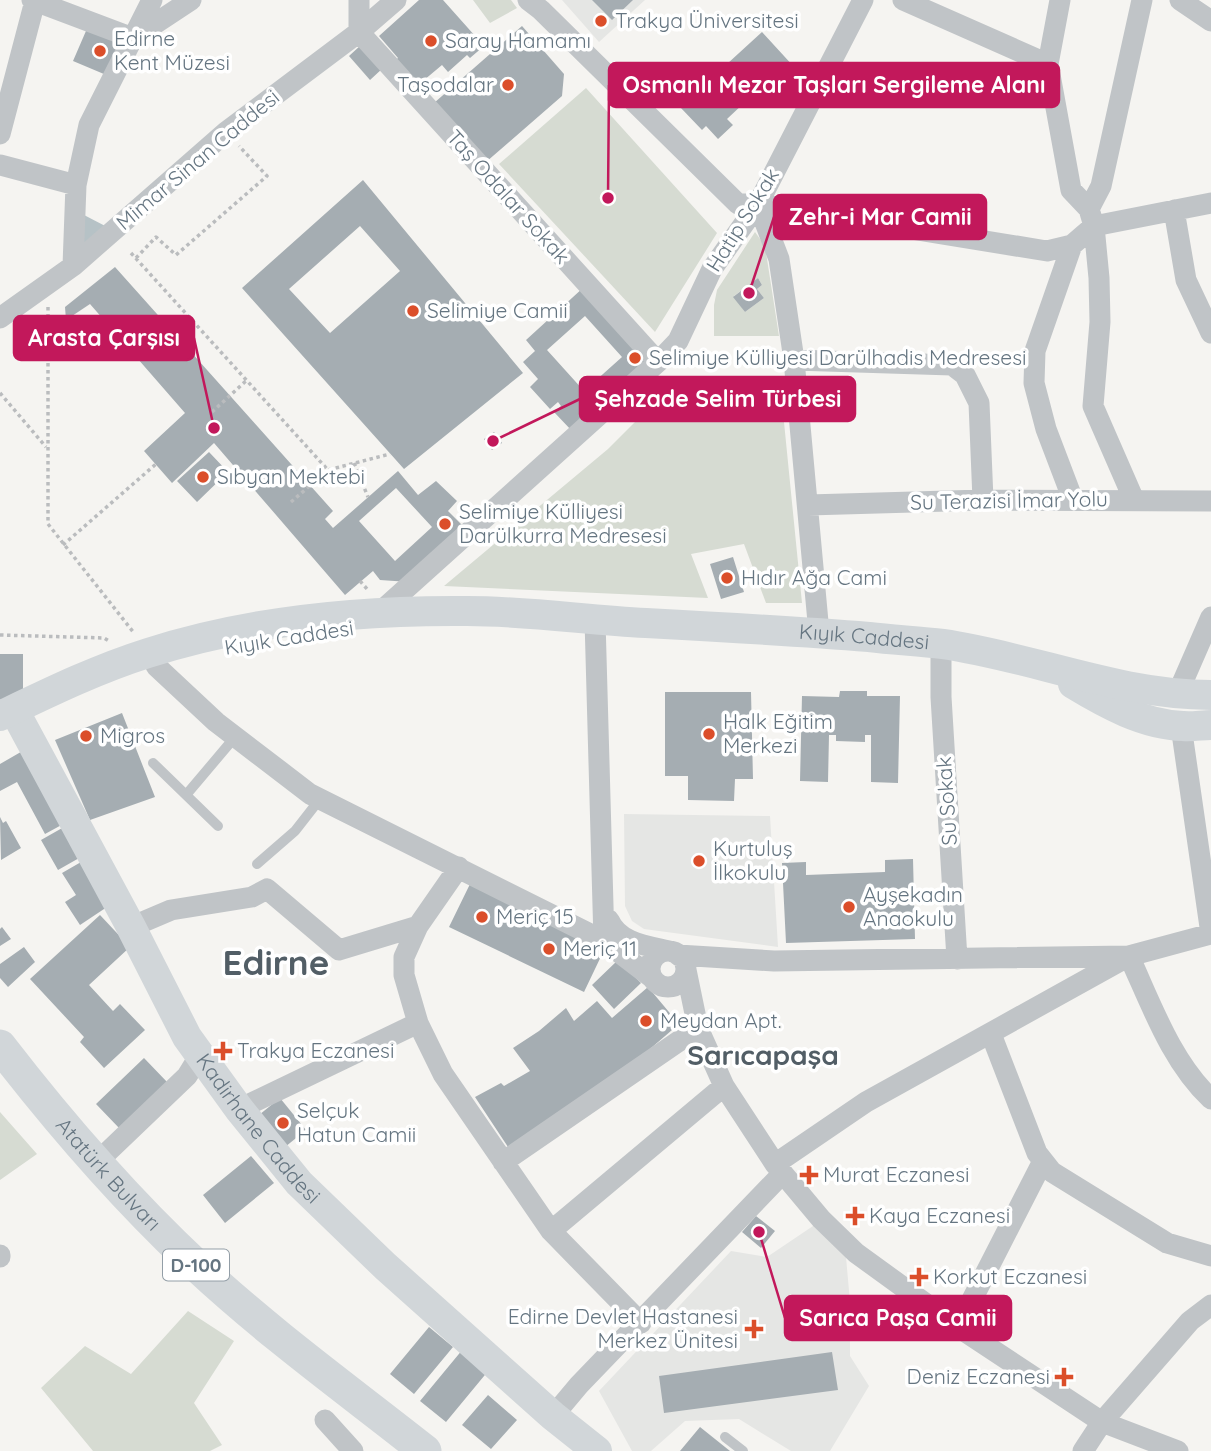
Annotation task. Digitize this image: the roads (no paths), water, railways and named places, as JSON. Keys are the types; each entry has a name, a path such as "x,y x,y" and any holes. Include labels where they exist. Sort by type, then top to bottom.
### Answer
{"main road":[{"name":"Kıyık Caddesi","path":"9,722 144,660 208,637 317,617 380,612 468,611 557,615 595,620 819,633 942,644 1177,695 1211,695"},
{"name":"Kıyık Caddesi","path":"144,660 206,652 307,631 354,626 573,626 595,620"},
{"name":"Kıyık Caddesi","path":"1046,667 1099,700 1135,716 1181,726 1211,725"},
{"name":"Kadirhane Caddesi","path":"9,722 131,927 198,1054 239,1109 299,1183 385,1265 553,1416 597,1451"},
{"name":"Atatürk Bulvarı","path":"0,1046 95,1164 230,1296 425,1451"},
{"name":"Atatürk Bulvarı","path":"0,1080 62,1158 137,1240 225,1319 392,1451"}],"street":[{"path":"73,267 76,185 89,125 152,0"},
{"path":"133,38 191,0"},
{"path":"359,0 359,32"},
{"name":"Mimar Sinan Caddesi","path":"0,318 73,267 226,132 359,32 396,0"},
{"path":"528,0 738,204 758,204 1047,250 1072,245"},
{"path":"903,0 1048,64"},
{"path":"1060,0 1048,64 1071,190 1091,217 1099,278 1100,322 1093,406 1133,500"},
{"path":"1073,500 1046,429 1034,383 1035,351 1072,245 1091,217 1101,186 1142,0"},
{"path":"1180,0 1211,21"},
{"path":"0,134 42,2 133,38"},
{"name":"Hatip Sokak","path":"380,612 678,341 712,269 758,204 856,3"},
{"name":"Taş Odalar Sokak","path":"359,32 658,362"},
{"path":"0,165 76,185"},
{"path":"1091,217 1174,210 1211,203"},
{"path":"758,204 779,259 793,360 819,633"},
{"path":"1174,210 1186,280 1211,333"},
{"path":"793,360 952,365 965,376 979,403 983,500"},
{"name":"Su Terazisi İmar Yolu","path":"808,505 983,500 1211,501"},
{"path":"1177,695 1211,618"},
{"path":"595,620 604,941"},
{"name":"Su Sokak","path":"942,644 941,697 957,959"},
{"path":"144,660 235,737 320,799 604,941 655,981 698,1028"},
{"path":"655,981 650,965 661,953 679,959 774,961 1129,956 1211,934 1181,726"},
{"path":"459,867 418,926 404,957 404,975 418,1023 443,1074 551,1231 641,1322"},
{"path":"131,927 172,910 252,897 267,889 339,950 418,926"},
{"path":"604,908 611,925 624,938 679,959 685,976 677,985 671,987 655,981"},
{"path":"553,1416 779,1169 866,1102 1129,956"},
{"path":"1129,956 1170,1044 1195,1084 1211,1099"},
{"path":"679,959 698,1028 724,1086 779,1169 821,1219 856,1253 958,1327 1102,1422 1178,1451"},
{"path":"239,1109 418,1023"},
{"path":"503,1162 698,1028"},
{"path":"991,1034 1037,1153 1052,1172 1167,1243 1211,1256"},
{"path":"95,1164 187,1076 198,1054"},
{"path":"551,1231 724,1086"},
{"path":"958,1327 1043,1161"},
{"path":"1083,1451 1102,1422 1190,1321 1211,1305"},
{"path":"325,1420 354,1451"}],"lane":[{"path":"186,795 235,737"},
{"path":"153,764 218,826"},
{"path":"257,864 295,831 320,799"},
{"path":"725,1437 743,1451"}],"place":[{"name":"Trakya Üniversitesi","path":"601,21"},
{"name":"Saray Hamamı","path":"431,41"},
{"name":"Edirne Kent Müzesi","path":"100,51"},
{"name":"Taşodalar","path":"508,85"},
{"name":"Osmanlı Mezar Taşları Sergileme Alanı","path":"608,198"},
{"name":"Zehr-i Mar Camii","path":"749,293"},
{"name":"Selimiye Camii","path":"413,311"},
{"name":"Selimiye Külliyesi Darülhadis Medresesi","path":"635,358"},
{"name":"Arasta Çarşısı","path":"214,428"},
{"name":"Şehzade Selim Türbesi","path":"493,441"},
{"name":"Sıbyan Mektebi","path":"203,477"},
{"name":"Selimiye Külliyesi Darülkurra Medresesi","path":"445,524"},
{"name":"Hıdır Ağa Cami","path":"727,578"},
{"name":"Halk Eğitim Merkezi","path":"709,734"},
{"name":"Migros","path":"86,736"},
{"name":"Kurtuluş İlkokulu","path":"699,861"},
{"name":"Ayşekadın Anaokulu","path":"849,907"},
{"name":"Meriç 15","path":"482,917"},
{"name":"Meriç 11","path":"549,949"},
{"name":"Meydan Apt.","path":"646,1021"},
{"name":"Trakya Eczanesi","path":"223,1051"},
{"name":"Selçuk Hatun Camii","path":"283,1123"},
{"name":"Murat Eczanesi","path":"809,1175"},
{"name":"Kaya Eczanesi","path":"855,1216"},
{"name":"Sarıca Paşa Camii","path":"759,1232"},
{"name":"Korkut Eczanesi","path":"919,1277"},
{"name":"Edirne Devlet Hastanesi Merkez Ünitesi","path":"754,1329"},
{"name":"Deniz Eczanesi","path":"1064,1377"}],"district":[{"name":"Edirne","path":"276,963"},
{"name":"Sarıcapaşa","path":"763,1055"}]}
